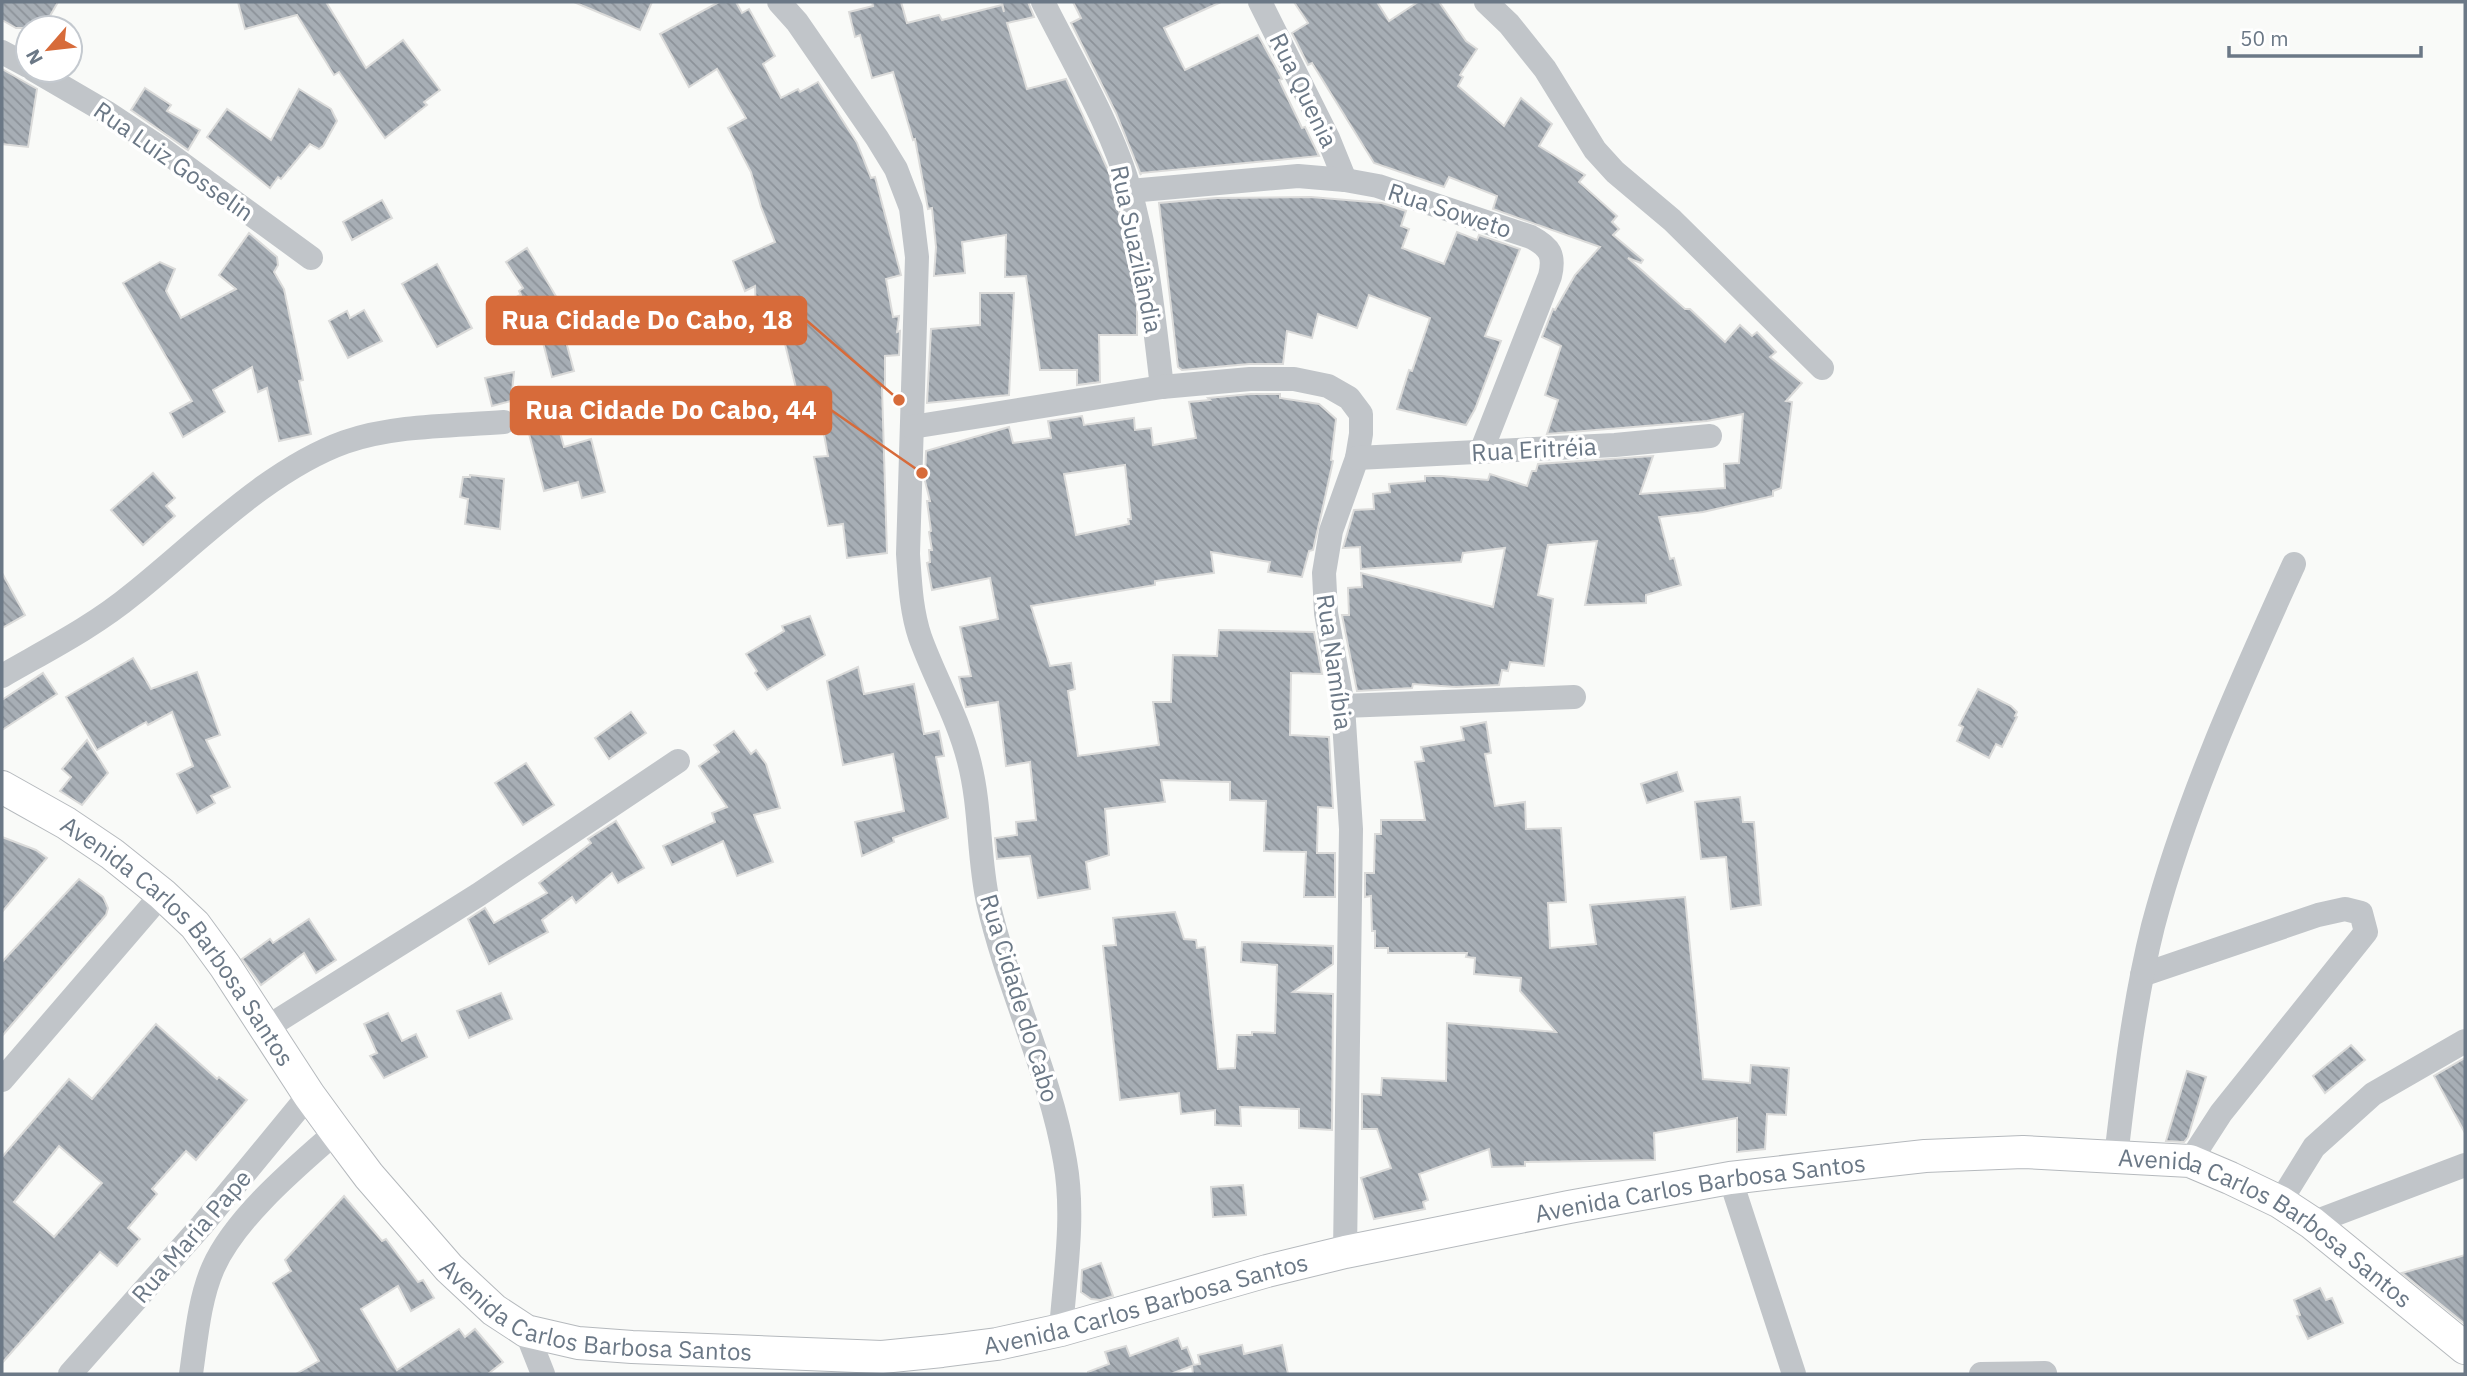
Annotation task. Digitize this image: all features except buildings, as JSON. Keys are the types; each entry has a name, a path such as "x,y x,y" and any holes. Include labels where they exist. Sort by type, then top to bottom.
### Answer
{"main road":[{"name":"Avenida Carlos Barbosa Santos","path":"2,787 112,853 195,925 336,1132 369,1176 449,1268 494,1310 526,1331 578,1343 885,1365 1061,1330 1267,1271 1345,1252 1569,1207 1730,1178 1925,1156 2023,1153 2190,1161 2280,1202 2312,1223 2465,1348"}],"street":[{"name":"Rua Cidade do Cabo","path":"779,2 797,22 897,169 911,208 917,257 908,554 911,603 921,638 970,762 988,901 1004,962 1056,1116 1066,1164 1069,1217 1061,1330"},
{"name":"Rua Suazilândia","path":"1043,2 1115,146 1130,191 1151,290 1162,387"},
{"name":"Rua Quenia","path":"1260,2 1318,117 1345,180"},
{"path":"1486,2 1509,24 1545,69 1595,149 1615,172 1672,220 1822,368"},
{"name":"Rua Luiz Gosselin","path":"58,84 159,147 311,258"},
{"name":"Rua Soweto","path":"1130,191 1298,176 1345,180 1378,186 1531,237 1546,245 1552,253 1550,276 1481,452"},
{"name":"Rua Namíbia","path":"912,427 1162,387 1250,379 1294,379 1328,386 1349,398 1361,414 1357,457 1331,531 1324,573 1326,613 1343,706 1351,829 1345,1252"},
{"path":"2,676 93,624 134,594 247,499 297,466 344,443 393,431 503,422"},
{"name":"Rua Eritréia","path":"1357,457 1615,445 1710,436"},
{"path":"2116,1157 2142,975 2154,925 2181,838 2231,703 2294,564"},
{"path":"1343,706 1574,697"},
{"path":"266,1028 478,895 678,761"},
{"path":"2,1080 162,894"},
{"path":"2142,975 2318,915 2345,909 2361,913 2365,932 2221,1113 2190,1161"},
{"path":"2280,1202 2314,1147 2373,1094 2465,1041"},
{"name":"Rua Maria Pape","path":"69,1374 171,1260 309,1095"},
{"path":"191,1374 199,1322 213,1269 228,1242 277,1185 336,1132"},
{"path":"2312,1223 2465,1165"},
{"path":"1730,1178 1794,1374"},
{"path":"171,1260 213,1269"},
{"path":"526,1331 543,1374"},
{"path":"1981,1374 2045,1373"}],"place":[{"name":"Rua Cidade Do Cabo, 18","path":"899,400"},
{"name":"Rua Cidade Do Cabo, 44","path":"922,473"}]}
